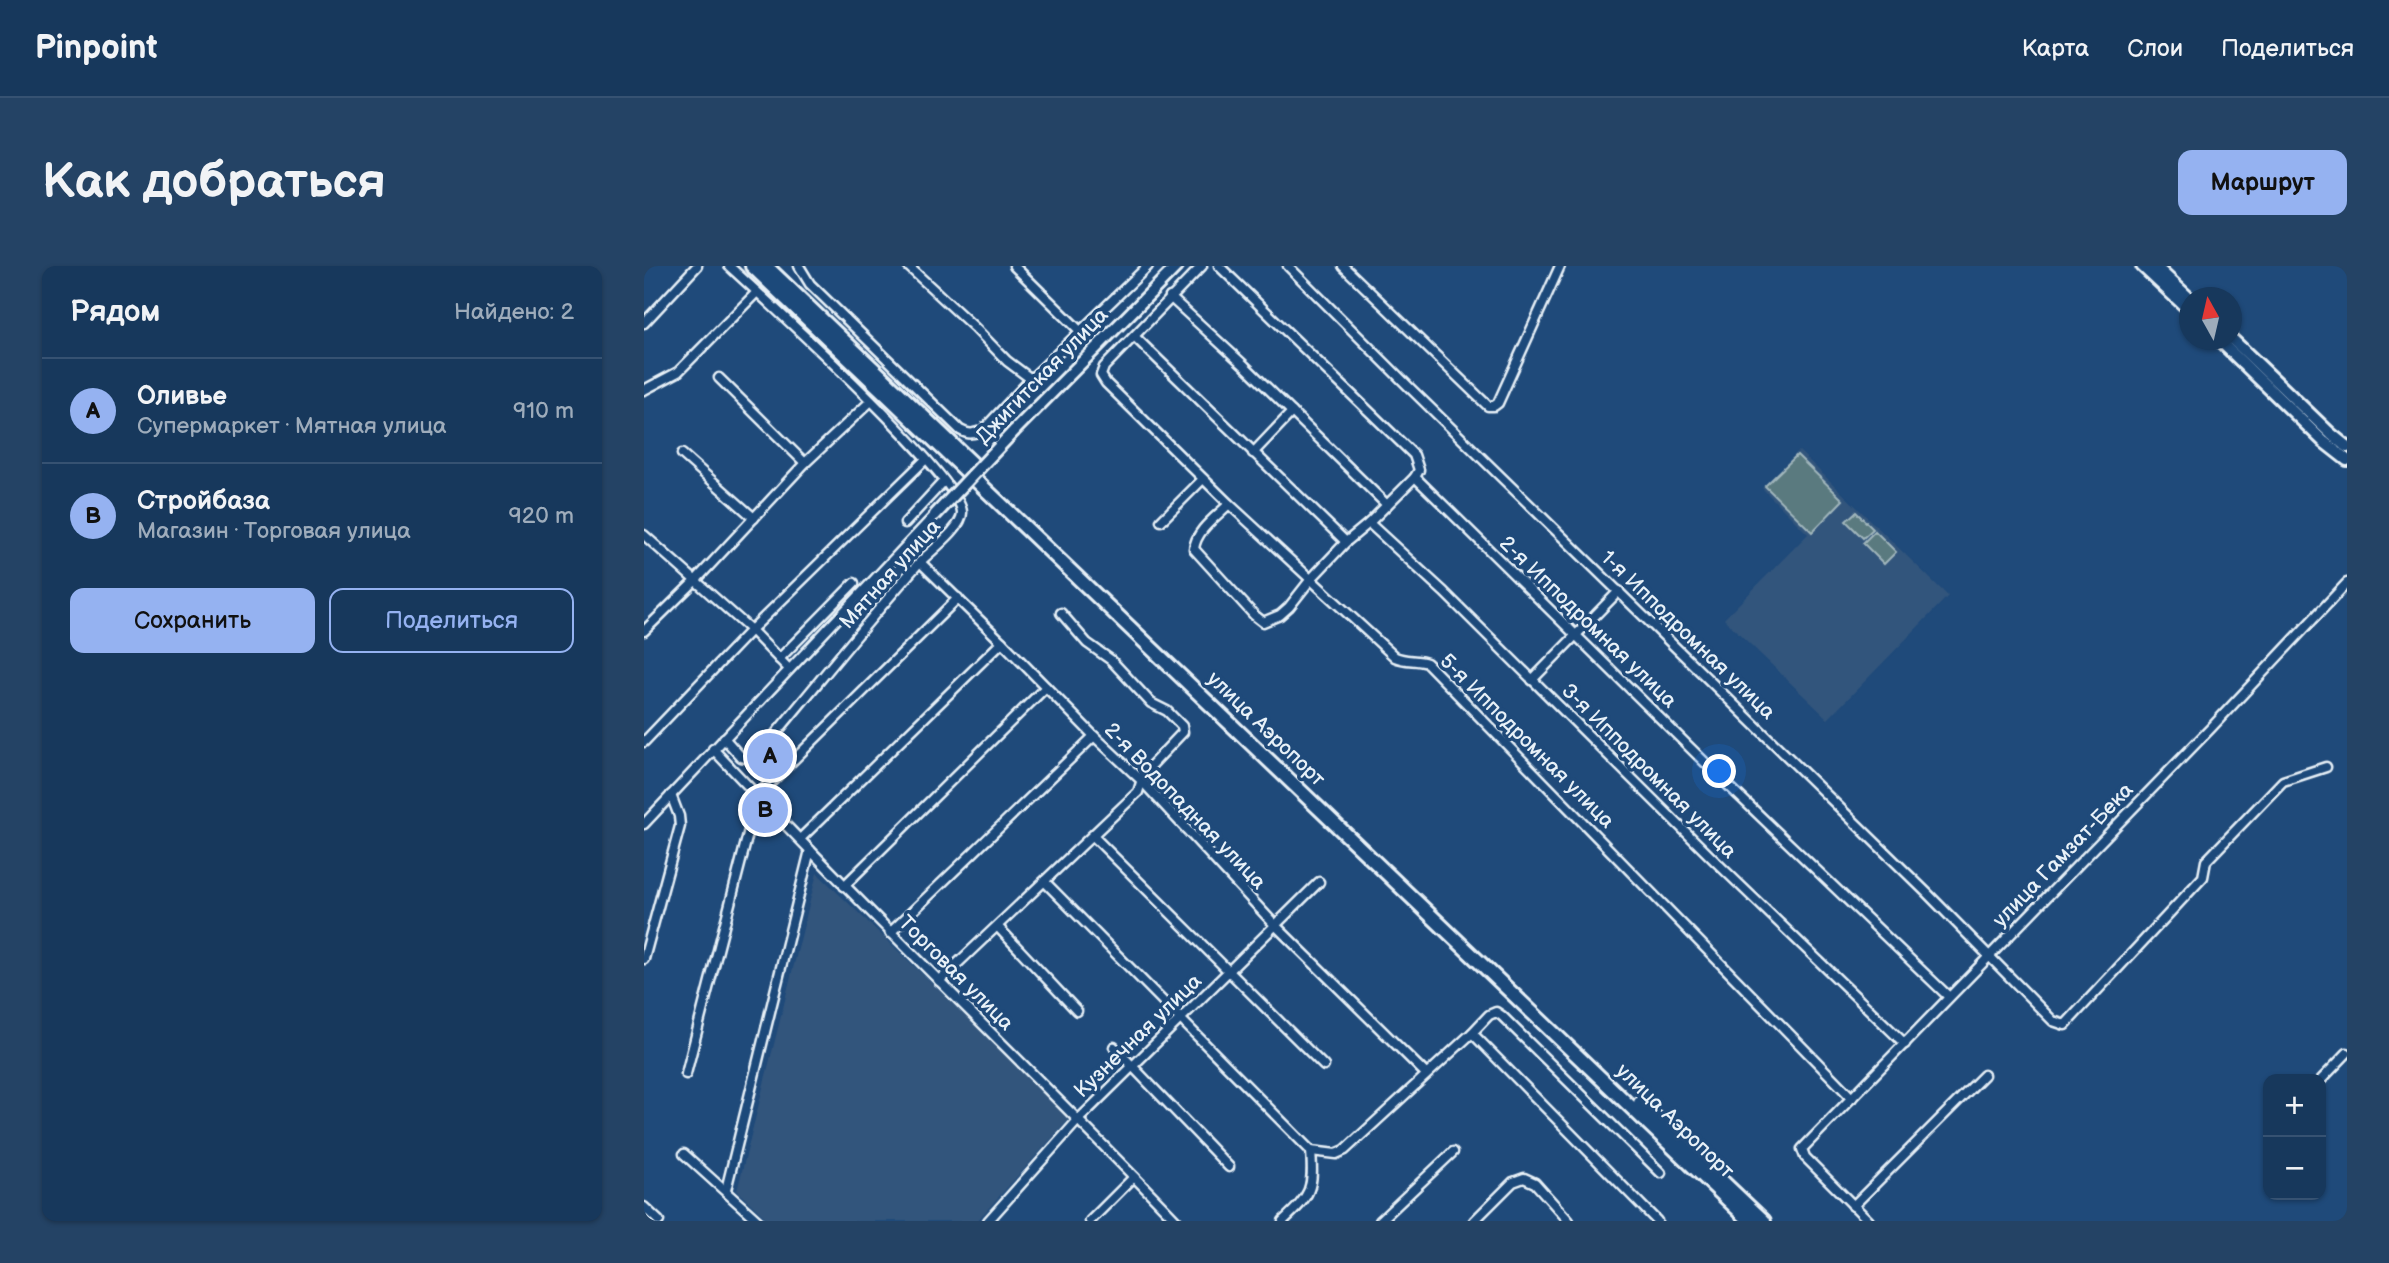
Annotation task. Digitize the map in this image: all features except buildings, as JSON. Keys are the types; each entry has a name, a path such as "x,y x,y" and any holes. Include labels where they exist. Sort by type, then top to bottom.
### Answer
{"main road":[{"name":"улица Аэропорт","path":"752,266 1750,1221"},
{"name":"улица Аэропорт","path":"766,266 1763,1221"},
{"name":"Джигитская улица","path":"935,515 1177,266"},
{"path":"2142,266 2179,302"},
{"path":"2155,266 2179,289"},
{"path":"2229,350 2324,442 2347,460"},
{"path":"2242,350 2347,447"}],"street":[{"path":"644,323 697,266"},
{"name":"Мятная улица","path":"724,738 746,760 757,756 920,562 961,520 962,512 958,499 926,459 871,401 729,266"},
{"path":"799,266 810,284 922,390 960,430 974,434 983,430 1031,379 1146,267"},
{"path":"908,266 1007,361 1031,379"},
{"path":"1014,266 1080,331"},
{"path":"1202,266 1135,337 1346,542"},
{"name":"2-я Ипподромная улица","path":"1219,266 1414,455 1419,470 1415,477 1949,997"},
{"name":"1-я Ипподромная улица","path":"1288,266 2053,1021 2066,1025 2203,877 2206,861 2283,781 2326,767"},
{"path":"1343,266 1488,406 1498,403 1560,266"},
{"path":"644,390 678,372 757,292"},
{"path":"1170,297 1387,505"},
{"name":"5-я Ипподромная улица","path":"1135,337 1104,367 1101,375 1106,383 1228,504 1395,657 1427,663 1852,1098"},
{"path":"719,378 805,463"},
{"path":"644,631 696,580 805,463 871,401"},
{"path":"1254,453 1292,412"},
{"path":"682,454 754,518"},
{"path":"644,742 751,630 926,459"},
{"path":"1228,504 1200,533 1194,550 1258,620 1269,620 1289,607 1346,542 1415,477"},
{"path":"1161,521 1203,479"},
{"path":"905,523 944,481"},
{"path":"644,824 935,515"},
{"name":"3-я Ипподромная улица","path":"1369,523 1444,592 1715,861 1905,1044"},
{"path":"644,535 751,630 789,669"},
{"name":"2-я Водопадная улица","path":"920,562 1141,780 1275,925 1426,1074"},
{"path":"779,659 853,583"},
{"name":"улица Гамзат-Бека","path":"1853,1206 1805,1157 1802,1149 2210,729 2347,583"},
{"path":"1532,680 1619,591"},
{"path":"686,1074 758,795 958,598"},
{"path":"939,981 1094,837 1138,792 1148,768 1183,732 1182,726 1167,712 1151,703 1111,660 1087,643 1061,613"},
{"path":"800,839 1002,642"},
{"path":"845,886 1046,687"},
{"path":"890,933 1094,736"},
{"name":"Торговая улица","path":"713,749 890,933 1079,1119 1177,1221"},
{"path":"644,959 680,827 671,795"},
{"path":"1094,837 1324,1066"},
{"path":"726,1190 810,850"},
{"path":"1045,882 1311,1151 1336,1154 1345,1150 1489,1015 1496,1012 1661,1173"},
{"name":"Кузнечная улица","path":"989,1221 1079,1119 1319,882"},
{"path":"998,927 1077,1011"},
{"path":"1472,1033 1657,1221"},
{"path":"1114,1047 1229,1167"},
{"path":"2326,1075 2347,1053"},
{"path":"1869,1221 1853,1206 1984,1075"},
{"path":"1283,1221 1300,1204 1312,1185 1311,1151"},
{"path":"1380,1221 1453,1152"},
{"path":"684,1154 758,1221"},
{"path":"1090,1221 1134,1177"},
{"path":"1474,1221 1513,1182 1524,1178 1535,1183 1569,1221"},
{"path":"644,1207 659,1221"}],"shaded area":[{"path":"1799,451 1948,596 1828,719 1724,619 1808,534 1762,488"},
{"path":"817,873 1071,1117 977,1221 769,1221 737,1191"}],"green space":[{"path":"1797,455 1843,500 1812,532 1765,486"},
{"path":"1856,512 1873,529 1863,538 1846,521"},
{"path":"1875,531 1896,552 1884,564 1863,543"}],"place":[{"name":"Оливье","path":"770,756"},
{"name":"Стройбаза","path":"765,810"}]}
